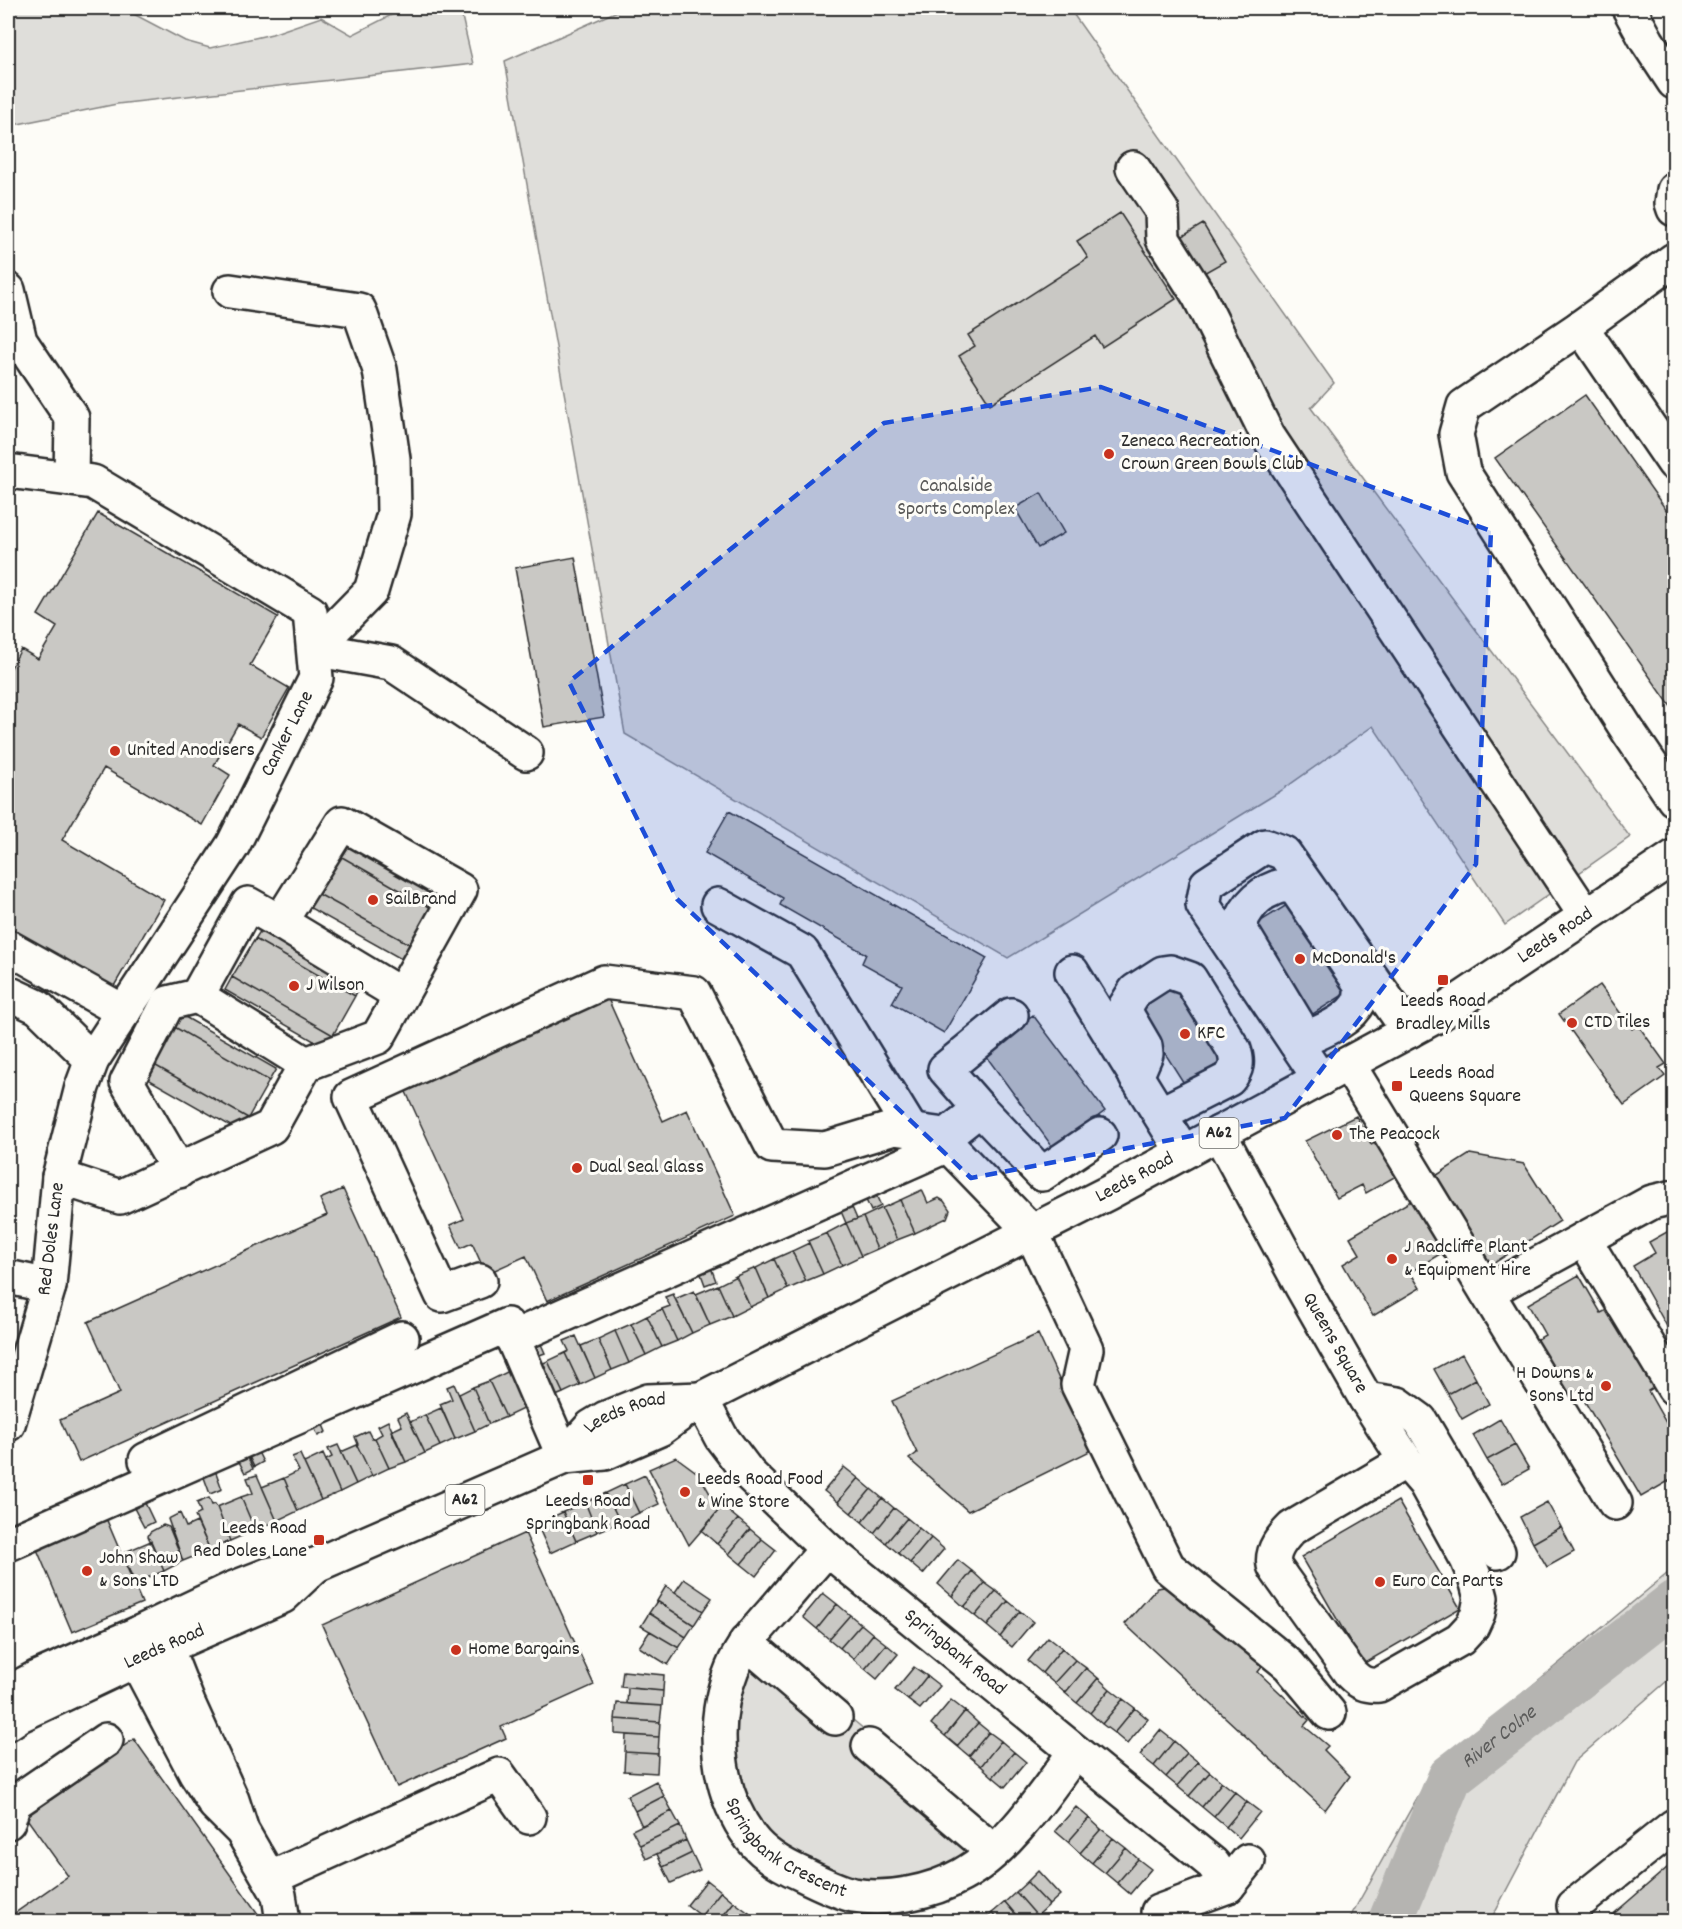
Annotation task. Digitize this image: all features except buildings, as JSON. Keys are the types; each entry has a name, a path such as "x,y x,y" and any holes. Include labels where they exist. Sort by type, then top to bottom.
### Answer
{"street":[{"path":"1629,8 1674,82"},
{"path":"1133,168 1162,211 1163,239 1199,296 1268,436 1586,916"},
{"path":"1674,190 1672,203 1674,209"},
{"path":"1674,260 1581,327 1464,406 1456,434 1462,472 1674,799"},
{"path":"8,290 20,340 72,418 71,479"},
{"path":"230,291 359,310 380,370 393,459 394,514 370,591 314,649"},
{"path":"1581,327 1674,463"},
{"name":"Canker Lane","path":"8,471 93,482 310,612 316,678 233,845 87,1073"},
{"path":"314,649 391,663 526,753"},
{"path":"59,1177 120,1197 271,1127 306,1064 378,1037 460,890 342,823 280,922"},
{"path":"1373,992 1284,854 1265,846 1207,884 1203,905 1296,1043 1334,1072 1487,1292 1615,1503"},
{"name":"Leeds Road","path":"11,1706 36,1678 147,1647 232,1589 268,1575 316,1565 564,1457 591,1427 627,1409 648,1401 701,1399 1031,1232 1438,1015 1674,857"},
{"path":"1296,1043 1297,1023 1239,927 1243,914 1251,903 1277,887 1285,885 1296,889 1373,992 1409,1031"},
{"path":"197,996 248,904 401,995"},
{"path":"718,905 802,952 911,1130"},
{"path":"8,947 124,1012"},
{"path":"1071,972 1183,1152"},
{"path":"1136,1077 1146,1054 1145,1046 1128,1017 1125,1006 1129,997 1163,973 1170,972 1190,979 1234,1050 1237,1060 1235,1072 1229,1079 1160,1114"},
{"path":"480,1281 442,1295 351,1097 604,982 694,993 772,1146 825,1149 894,1128 937,1134 1031,1232 1086,1349 1078,1385 1168,1567 1288,1665 1329,1713"},
{"path":"1296,1043 1352,1012 1360,999 1373,992"},
{"path":"8,993 38,1007 87,1073"},
{"path":"179,1171 127,1082 168,1003 197,996 306,1064"},
{"path":"1011,1015 945,1069 1042,1174 1100,1136"},
{"name":"Red Doles Lane","path":"8,1424 12,1390 49,1286 59,1177 87,1073"},
{"path":"512,1338 945,1142 980,1109"},
{"name":"Queens Square","path":"1219,1133 1366,1399 1398,1404 1420,1420 1498,1552"},
{"path":"1487,1292 1652,1202 1674,1197"},
{"path":"1584,1239 1674,1388"},
{"path":"8,1277 49,1286"},
{"path":"11,1543 507,1325 564,1457"},
{"path":"11,1543 28,1519 43,1509 402,1338"},
{"name":"Springbank Road","path":"701,1399 721,1437 749,1474 827,1549 1214,1864 1228,1886"},
{"path":"1366,1399 1406,1461 1425,1483 1461,1549 1477,1583 1481,1599 1472,1626 1460,1640 1379,1685 1367,1686 1351,1674 1282,1578 1274,1565 1275,1550 1292,1528 1406,1461"},
{"name":"Springbank Crescent","path":"827,1549 746,1642 732,1670 721,1702 719,1750 728,1795 752,1839 769,1854 786,1867 852,1894 884,1896 933,1888 964,1874 1024,1822 1075,1752"},
{"path":"746,1642 835,1718"},
{"path":"147,1647 188,1703 232,1800 242,1831 279,1895 283,1922"},
{"path":"8,1822 14,1803 106,1740"},
{"path":"869,1746 993,1851"},
{"path":"271,1878 499,1775 529,1817"},
{"path":"1574,1906 1674,1826"},
{"path":"1158,1912 1228,1886 1248,1861"}],"highlighted area":[{"path":"1101,387 1491,531 1476,864 1285,1118 971,1178 677,899 569,682 884,423"}],"green space":[{"path":"8,8 80,8 130,12 185,41 210,48 272,34 321,17 352,35 405,8 460,8 473,64 117,104 8,126"},
{"name":"Canalside Sports Complex","path":"624,8 1069,8 1334,383 1311,408 1630,837 1505,925 1373,726 1279,792 1008,958 625,734 505,61"},
{"path":"1674,1568 1674,1675 1574,1762 1490,1921 1348,1921 1435,1766"},
{"path":"746,1649 847,1715 871,1735 982,1851 962,1867 852,1889 755,1834 725,1751"}],"waterway":[{"name":"River Colne","path":"1390,1922 1450,1777 1674,1603"}],"place":[{"name":"Zeneca Recreation Crown Green Bowls Club","path":"1109,454"},
{"name":"United Anodisers","path":"115,751"},
{"name":"SailBrand","path":"373,900"},
{"name":"McDonald's","path":"1300,959"},
{"name":"Leeds Road Bradley Mills","path":"1443,980"},
{"name":"J Wilson","path":"294,986"},
{"name":"CTD Tiles","path":"1572,1023"},
{"name":"KFC","path":"1185,1034"},
{"name":"Leeds Road Queens Square","path":"1397,1086"},
{"name":"The Peacock","path":"1337,1135"},
{"name":"Dual Seal Glass","path":"577,1168"},
{"name":"J Radcliffe Plant & Equipment Hire","path":"1392,1259"},
{"name":"H Downs & Sons Ltd","path":"1606,1386"},
{"name":"Leeds Road Springbank Road","path":"588,1480"},
{"name":"Leeds Road Food & Wine Store","path":"685,1492"},
{"name":"Leeds Road Red Doles Lane","path":"319,1540"},
{"name":"John Shaw & Sons LTD","path":"87,1571"},
{"name":"Euro Car Parts","path":"1380,1582"},
{"name":"Home Bargains","path":"456,1650"}]}
